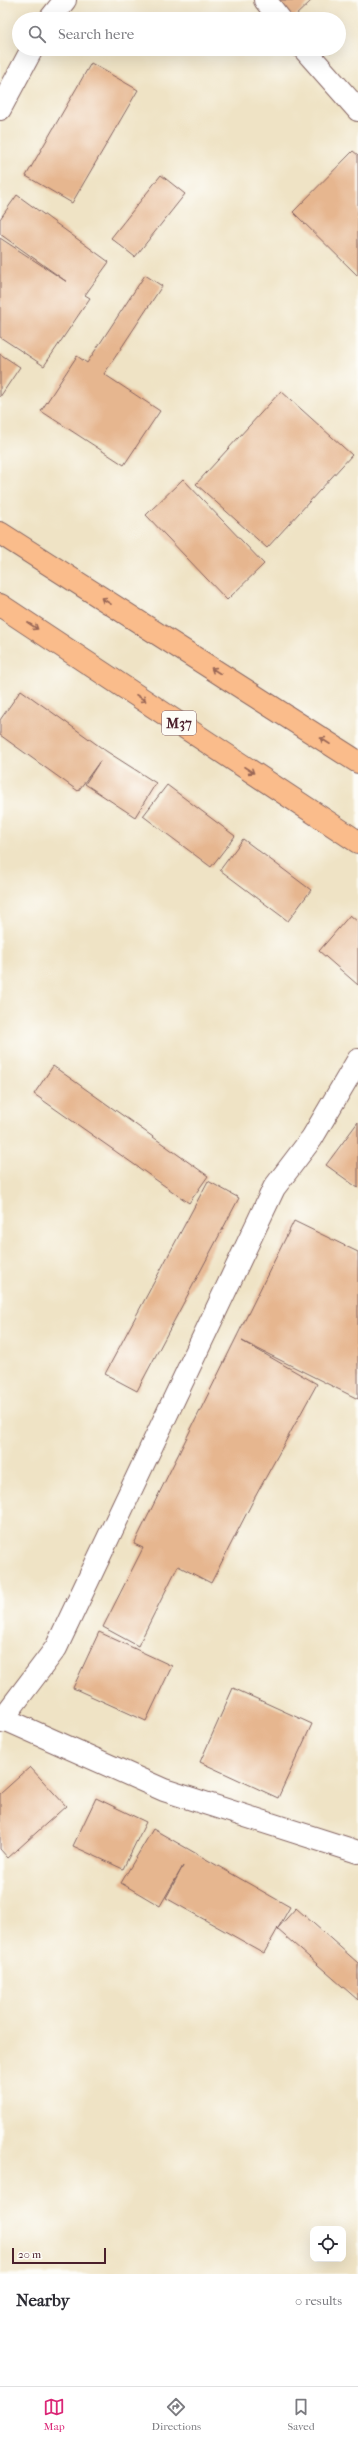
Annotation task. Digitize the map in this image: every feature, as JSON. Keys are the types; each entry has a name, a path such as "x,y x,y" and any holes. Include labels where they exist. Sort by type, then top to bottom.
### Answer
{"highway":[{"path":"0,533 358,762"},
{"name":"M37","path":"2,611 358,842"}],"street":[{"path":"56,12 65,0"},
{"path":"265,0 274,12"},
{"path":"0,109 28,56"},
{"path":"310,56 358,110"},
{"path":"358,1060 312,1138 274,1188 56,1648 1,1719 164,1790 358,1852"}],"building":[{"path":"273,0 312,0 299,12 285,12"},
{"path":"91,63 138,90 72,203 26,176"},
{"path":"353,151 358,155 358,276 293,212"},
{"path":"161,175 185,194 135,257 111,238"},
{"path":"17,195 109,262 85,295 90,298 44,366 0,337 0,238 67,282 0,234 0,219"},
{"path":"145,275 162,286 104,374 160,411 124,465 41,411 77,356 87,363"},
{"path":"0,354 20,367 0,397"},
{"path":"281,391 352,455 267,548 196,484"},
{"path":"183,479 264,564 227,600 146,515"},
{"path":"21,690 106,751 156,783 135,817 85,784 100,761 78,791 0,735 0,720"},
{"path":"167,785 235,836 211,867 143,816"},
{"path":"243,839 311,890 288,921 220,870"},
{"path":"350,915 358,922 358,985 319,951"},
{"path":"53,1066 208,1176 189,1203 34,1094"},
{"path":"358,1122 358,1188 326,1165"},
{"path":"208,1181 239,1198 137,1391 105,1374"},
{"path":"294,1221 358,1252 358,1399 242,1341 317,1384 255,1497 211,1583 178,1566 138,1646 103,1627 143,1548 134,1544"},
{"path":"99,1632 172,1666 146,1721 73,1688"},
{"path":"233,1688 312,1724 278,1798 200,1762"},
{"path":"30,1767 66,1806 8,1858 0,1849 0,1794"},
{"path":"96,1798 146,1822 123,1869 73,1846"},
{"path":"153,1829 290,1907 264,1953 166,1898 183,1866 160,1906 121,1883"},
{"path":"296,1908 358,1963 358,2000 277,1929"}]}
